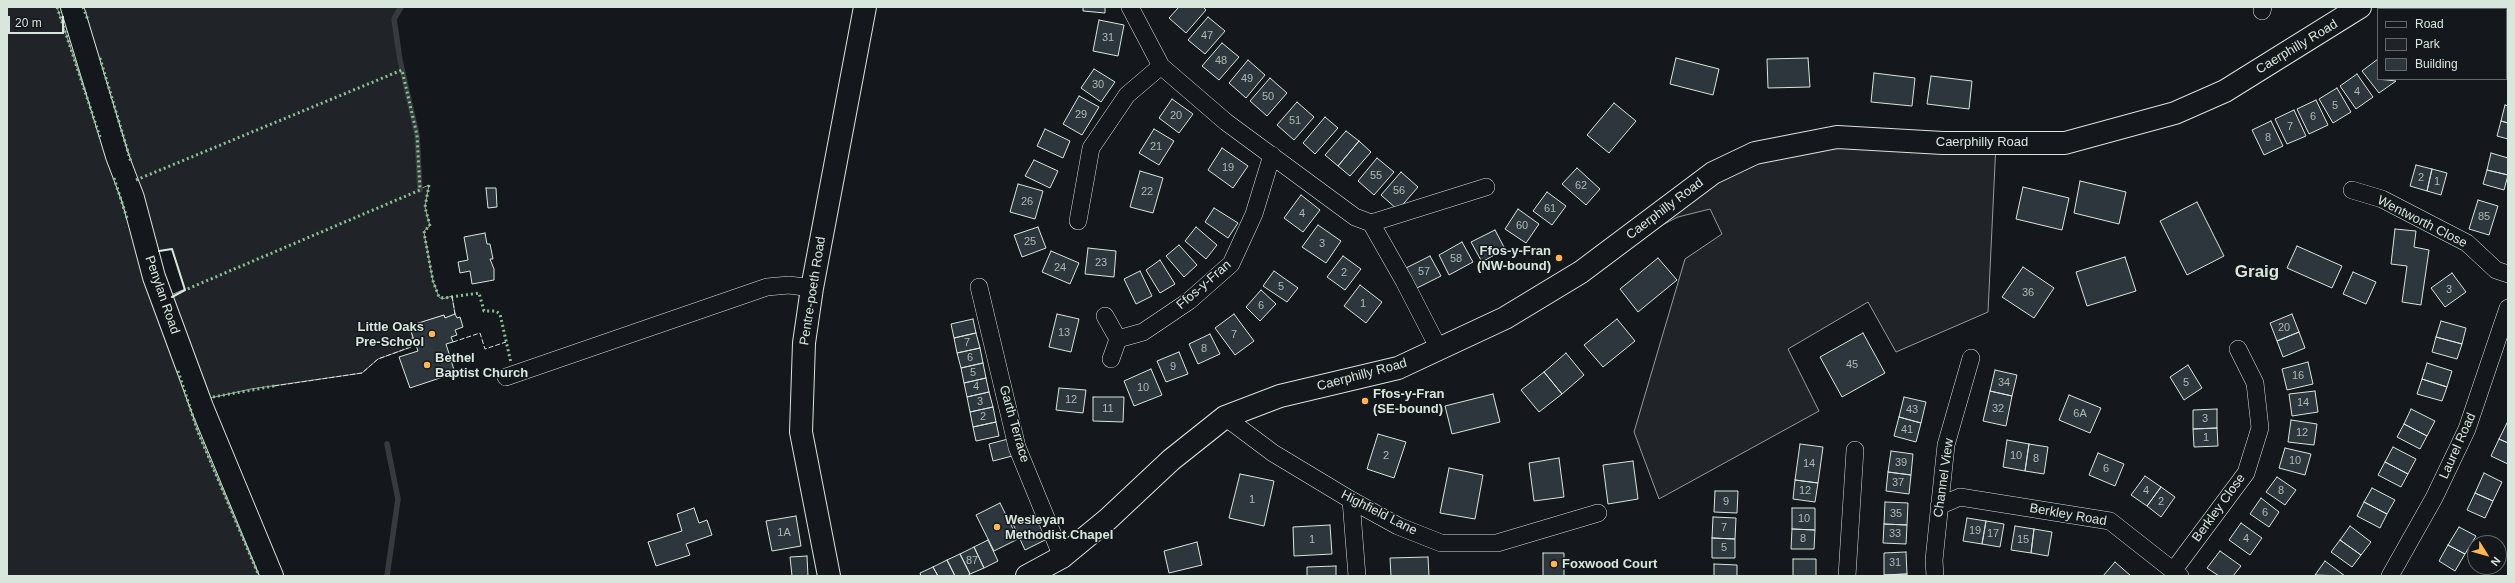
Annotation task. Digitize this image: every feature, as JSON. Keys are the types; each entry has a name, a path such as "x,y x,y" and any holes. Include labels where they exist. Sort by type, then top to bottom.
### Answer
{"main road":[{"name":"Penylan Road","path":"72,7 117,156 133,198 154,277 202,407 272,576"},
{"name":"Pentre-poeth Road","path":"829,576 801,432 804,343 812,288 865,7"},
{"name":"Caerphilly Road","path":"1027,576 1062,557 1108,519 1171,460 1225,417 1280,396 1398,368 1505,318 1581,272 1713,173 1755,153 1837,137 1943,143 2065,142 2175,113 2225,91 2360,7"}],"street":[{"path":"1130,7 1161,66 1226,122 1355,217 1371,223 1486,187"},
{"path":"1078,222 1091,148 1127,95 1161,66"},
{"name":"Ffos-y-Fran","path":"1118,339 1143,332 1189,301 1231,264 1254,214 1272,155"},
{"name":"Wentworth Close","path":"2352,190 2382,199 2467,243 2496,270 2508,274"},
{"path":"1371,223 1404,281 1439,349"},
{"path":"506,377 767,287 788,285 812,288"},
{"name":"Garth Terrace","path":"979,287 1017,447 1062,557"},
{"name":"Laurel Road","path":"2390,576 2434,498 2467,429 2508,308"},
{"path":"1105,316 1118,339 1111,359"},
{"name":"Berkley Close","path":"2177,573 2246,473 2260,428 2255,383 2238,349"},
{"name":"Channel View","path":"1935,576 1934,560 1946,445 1970,358"},
{"name":"Highfield Lane","path":"1225,417 1273,453 1351,500 1398,526 1441,543 1497,543 1598,513"},
{"path":"1847,576 1855,450"},
{"name":"Berkley Road","path":"1939,506 1960,497 2110,521 2177,573"},
{"path":"1351,500 1357,576"}],"green space":[{"path":"7,7 57,7 198,432 259,576 7,576"},
{"path":"83,7 401,7 394,19 400,60 417,135 420,189 429,185 425,207 430,226 424,231 425,238 433,281 439,297 442,299 452,296 455,314 445,318 444,315 410,326 413,338 409,339 411,347 378,359 362,373 251,389 206,399 171,295 185,289 172,249 159,251"},
{"path":"1837,137 1996,143 1988,312 1896,352 1868,302 1788,349 1819,411 1659,499 1634,432 1685,259 1722,234 1710,209 1678,217 1608,252 1713,173"}],"building":[{"path":"1083,7 1105,7 1105,13 1083,11"},
{"path":"1179,7 1203,7 1206,10 1186,33 1169,18"},
{"path":"2459,7 2460,8 2440,8"},
{"path":"1208,17 1225,31 1205,54 1188,40"},
{"path":"1099,20 1124,25 1118,56 1093,51"},
{"path":"1222,43 1239,57 1219,80 1202,66"},
{"path":"1676,58 1719,69 1713,95 1670,84"},
{"path":"1808,58 1810,87 1768,88 1767,59"},
{"path":"1248,60 1265,75 1246,98 1229,83"},
{"path":"2377,60 2377,80 2396,81 2379,93 2362,71"},
{"path":"1094,69 1115,82 1101,102 1081,88"},
{"path":"1874,73 1915,78 1912,106 1871,102"},
{"path":"2357,74 2373,97 2356,109 2340,86"},
{"path":"1931,76 1972,81 1969,109 1927,104"},
{"path":"1270,78 1287,93 1267,116 1250,101"},
{"path":"2337,88 2351,112 2333,123 2319,99"},
{"path":"1079,96 1099,107 1082,135 1063,124"},
{"path":"1172,99 1193,114 1179,133 1159,118"},
{"path":"2316,100 2328,125 2309,134 2297,109"},
{"path":"1297,102 1314,117 1294,140 1277,125"},
{"path":"1614,103 1636,121 1609,153 1587,135"},
{"path":"2505,105 2508,106 2508,123 2501,121"},
{"path":"2294,110 2306,136 2287,144 2275,119"},
{"path":"1325,117 1338,128 1315,154 1303,143"},
{"path":"2271,121 2283,146 2264,155 2252,130"},
{"path":"2501,121 2508,123 2508,139 2497,136"},
{"path":"1045,129 1070,141 1063,158 1037,146"},
{"path":"1154,129 1174,141 1159,165 1139,153"},
{"path":"1346,131 1359,141 1338,166 1325,155"},
{"path":"1359,141 1371,152 1350,176 1338,166"},
{"path":"1222,148 1248,166 1233,188 1208,170"},
{"path":"2491,153 2508,158 2508,175 2487,170"},
{"path":"1377,158 1394,172 1374,195 1358,181"},
{"path":"1034,160 1058,171 1050,188 1025,176"},
{"path":"2416,165 2432,169 2427,191 2410,186"},
{"path":"1577,168 1600,189 1586,205 1562,184"},
{"path":"2432,169 2447,173 2441,195 2427,191"},
{"path":"2487,170 2508,175 2504,190 2483,184"},
{"path":"1140,171 1163,178 1153,213 1130,207"},
{"path":"1401,172 1418,187 1398,210 1381,195"},
{"path":"2080,181 2126,192 2119,224 2074,213"},
{"path":"1018,184 1043,191 1035,219 1010,212"},
{"path":"2023,187 2069,198 2062,230 2016,219"},
{"path":"486,188 496,188 497,207 488,208"},
{"path":"1547,192 1566,206 1552,225 1533,211"},
{"path":"1301,195 1320,210 1303,232 1284,218"},
{"path":"2478,200 2498,206 2489,235 2469,229"},
{"path":"2197,202 2224,256 2187,275 2160,221"},
{"path":"1214,208 1238,223 1228,238 1205,222"},
{"path":"1518,209 1539,224 1526,243 1505,229"},
{"path":"1318,225 1341,241 1326,263 1302,247"},
{"path":"1038,227 1046,248 1022,257 1014,235"},
{"path":"1196,227 1217,245 1206,259 1185,241"},
{"path":"2395,229 2416,231 2414,247 2429,250 2421,305 2402,302 2407,266 2391,264"},
{"path":"1495,230 1505,249 1482,262 1471,242"},
{"path":"485,233 487,244 490,244 493,259 490,259 494,269 494,280 472,284 470,271 460,273 458,262 468,260 464,237"},
{"path":"1462,242 1473,262 1449,275 1439,255"},
{"path":"1179,245 1197,265 1184,277 1166,256"},
{"path":"2297,246 2342,266 2332,288 2287,268"},
{"path":"1088,248 1116,251 1114,277 1085,274"},
{"path":"1051,251 1079,263 1070,284 1042,272"},
{"path":"1343,256 1361,269 1345,290 1327,277"},
{"path":"1430,256 1441,276 1417,288 1406,268"},
{"path":"2125,257 2136,291 2087,306 2076,272"},
{"path":"1658,258 1677,280 1638,312 1620,289"},
{"path":"1160,260 1175,284 1160,293 1146,270"},
{"path":"2023,267 2054,288 2034,318 2002,297"},
{"path":"1140,271 1152,296 1136,304 1124,279"},
{"path":"1274,271 1298,288 1287,302 1263,286"},
{"path":"2353,272 2376,282 2366,304 2343,294"},
{"path":"2452,273 2466,292 2445,307 2431,288"},
{"path":"1360,285 1382,302 1366,323 1344,306"},
{"path":"1261,290 1276,304 1260,321 1246,307"},
{"path":"455,314 457,318 460,317 463,327 455,330 457,335 451,337 453,342 446,344 455,373 410,388 399,357 418,351 409,326 444,315 445,318"},
{"path":"1057,314 1079,319 1071,352 1049,347"},
{"path":"1234,314 1254,341 1235,355 1215,328"},
{"path":"2292,314 2299,332 2277,341 2270,323"},
{"path":"973,319 976,333 954,338 951,324"},
{"path":"1617,319 1635,341 1603,367 1584,345"},
{"path":"2441,321 2466,328 2462,344 2436,337"},
{"path":"2299,332 2305,348 2283,357 2277,341"},
{"path":"976,333 980,348 957,353 954,338"},
{"path":"1863,333 1885,373 1842,397 1820,357"},
{"path":"1210,334 1220,354 1198,364 1189,344"},
{"path":"2436,337 2462,344 2457,359 2432,352"},
{"path":"980,348 983,363 961,368 957,353"},
{"path":"1179,352 1188,374 1166,382 1157,361"},
{"path":"1566,353 1584,375 1562,394 1544,372"},
{"path":"2308,362 2313,384 2287,390 2282,369"},
{"path":"983,363 986,378 964,383 961,368"},
{"path":"2427,363 2452,371 2447,387 2422,379"},
{"path":"2188,365 2202,388 2184,400 2170,377"},
{"path":"1151,369 1162,395 1134,406 1124,381"},
{"path":"1995,370 2017,375 2012,396 1990,391"},
{"path":"1544,372 1562,394 1539,412 1521,390"},
{"path":"986,378 989,392 967,397 964,383"},
{"path":"2422,379 2447,387 2442,401 2417,394"},
{"path":"1059,388 1086,390 1083,413 1056,410"},
{"path":"1990,391 2012,396 2006,426 1983,421"},
{"path":"2315,391 2318,412 2292,416 2289,394"},
{"path":"989,392 993,407 970,412 967,397"},
{"path":"1493,394 1500,422 1452,434 1445,406"},
{"path":"2069,395 2101,408 2090,433 2059,420"},
{"path":"1093,397 1124,397 1123,422 1093,421"},
{"path":"1904,397 1926,402 1921,423 1899,417"},
{"path":"993,407 996,422 973,427 970,412"},
{"path":"2217,409 2217,428 2193,429 2193,410"},
{"path":"2411,409 2435,421 2427,436 2404,424"},
{"path":"1899,417 1921,423 1916,442 1894,436"},
{"path":"2291,420 2317,424 2314,445 2288,442"},
{"path":"2508,421 2508,443 2499,439"},
{"path":"996,422 999,436 976,441 973,427"},
{"path":"2404,424 2427,436 2420,449 2397,437"},
{"path":"2217,428 2218,446 2194,447 2193,429"},
{"path":"1378,434 1406,442 1394,478 1367,469"},
{"path":"1012,438 1016,455 993,461 989,444"},
{"path":"2499,439 2508,443 2508,464 2491,456"},
{"path":"2007,440 2029,444 2025,471 2003,467"},
{"path":"1800,444 1823,447 1818,483 1795,480"},
{"path":"2029,444 2048,447 2044,474 2025,471"},
{"path":"2393,447 2416,459 2408,474 2385,462"},
{"path":"2285,448 2311,454 2305,475 2279,468"},
{"path":"1891,451 1913,454 1911,475 1888,472"},
{"path":"2098,453 2124,464 2115,486 2089,475"},
{"path":"1559,458 1564,497 1534,501 1529,463"},
{"path":"1633,461 1638,499 1608,504 1603,465"},
{"path":"2385,462 2408,474 2401,487 2378,475"},
{"path":"1449,468 1483,475 1475,519 1440,513"},
{"path":"1888,472 1911,475 1909,494 1886,491"},
{"path":"2484,473 2502,482 2493,501 2475,493"},
{"path":"1240,474 1274,481 1264,526 1229,518"},
{"path":"2145,476 2161,487 2147,506 2131,495"},
{"path":"2277,477 2296,490 2285,505 2266,492"},
{"path":"1795,480 1818,483 1815,502 1793,499"},
{"path":"2161,487 2175,497 2161,517 2147,506"},
{"path":"2372,488 2395,500 2387,514 2364,502"},
{"path":"1715,491 1738,491 1737,513 1714,512"},
{"path":"2475,493 2493,501 2485,518 2467,510"},
{"path":"2261,498 2279,512 2269,527 2250,514"},
{"path":"1885,502 1908,503 1907,525 1884,524"},
{"path":"2364,502 2387,514 2380,528 2357,516"},
{"name":"Wesleyan Methodist Chapel","path":"1000,503 1018,539 994,551 976,515"},
{"path":"694,508 699,523 707,520 712,535 686,544 690,555 656,566 648,542 682,531 677,514"},
{"path":"1792,508 1815,508 1815,530 1792,529"},
{"path":"1035,514 1047,539 1025,550 1013,524"},
{"path":"796,516 801,546 772,551 766,521"},
{"path":"1713,517 1736,518 1735,539 1712,538"},
{"path":"1967,518 1986,521 1982,544 1963,541"},
{"path":"1986,521 2004,524 2000,547 1982,544"},
{"path":"2241,523 2262,538 2250,555 2229,540"},
{"path":"1884,524 1907,525 1906,544 1883,543"},
{"path":"1330,525 1332,554 1294,556 1293,527"},
{"path":"2015,526 2034,529 2031,553 2011,550"},
{"path":"2350,526 2371,542 2361,555 2340,540"},
{"path":"2459,527 2474,535 2467,535 2467,551 2465,554 2448,545"},
{"path":"1792,529 1815,530 1814,549 1791,549"},
{"path":"2034,529 2052,532 2048,556 2031,553"},
{"path":"1712,538 1735,539 1735,558 1712,558"},
{"path":"988,540 998,561 984,568 974,547"},
{"path":"2340,540 2361,555 2352,567 2331,552"},
{"path":"1197,542 1202,565 1169,573 1164,551"},
{"path":"2448,545 2465,554 2455,571 2439,561"},
{"path":"974,547 984,568 970,574 960,554"},
{"path":"2220,551 2241,566 2233,576 2219,576 2207,568"},
{"path":"1906,552 1907,574 1884,575 1884,553"},
{"name":"Foxwood Court","path":"1543,553 1564,553 1564,576 1543,576"},
{"path":"960,554 970,574 967,576 955,576 947,560"},
{"path":"807,556 808,576 792,576 790,557"},
{"path":"1428,557 1429,576 1391,576 1390,558"},
{"path":"1793,559 1816,559 1816,576 1793,576"},
{"path":"947,560 955,576 938,576 933,567"},
{"path":"2325,561 2345,576 2315,575"},
{"path":"2115,562 2131,576 2103,576"},
{"path":"1714,564 1737,565 1737,576 1714,576"},
{"path":"1336,566 1336,576 1307,576 1307,567"},
{"path":"933,567 938,576 921,576 920,573"},
{"path":"1907,574 1907,576 1884,576 1884,575"}],"waterway":[{"path":"401,7 394,19 400,60 417,135 420,190"},
{"path":"387,444 398,499 387,576"}],"hedge":[{"path":"57,7 101,140"},
{"path":"83,7 88,20"},
{"path":"100,58 131,162"},
{"path":"136,180 402,70 417,135 420,190 185,290"},
{"path":"114,178 127,218"},
{"path":"429,185 425,207 430,226 424,231 433,281 439,297 444,298 479,293 484,311 496,311 500,314 511,363"},
{"path":"178,371 198,432 259,576"},
{"path":"213,397 274,386"}],"fence":[{"path":"452,296 455,314"},
{"path":"453,342 480,333 485,349 506,342"},
{"path":"274,386 362,373 378,359 411,347 408,339 413,338"}],"wall":[{"path":"159,251 172,249 185,290 172,297"}],"place":[{"name":"Ffos-y-Fran (NW-bound)","path":"1559,258"},
{"name":"Little Oaks Pre-School","path":"432,334"},
{"name":"Bethel Baptist Church","path":"427,365"},
{"name":"Ffos-y-Fran (SE-bound)","path":"1365,401"},
{"name":"Wesleyan Methodist Chapel","path":"997,527"},
{"name":"Foxwood Court","path":"1554,564"}],"district":[{"name":"Graig","path":"2257,272"}]}
